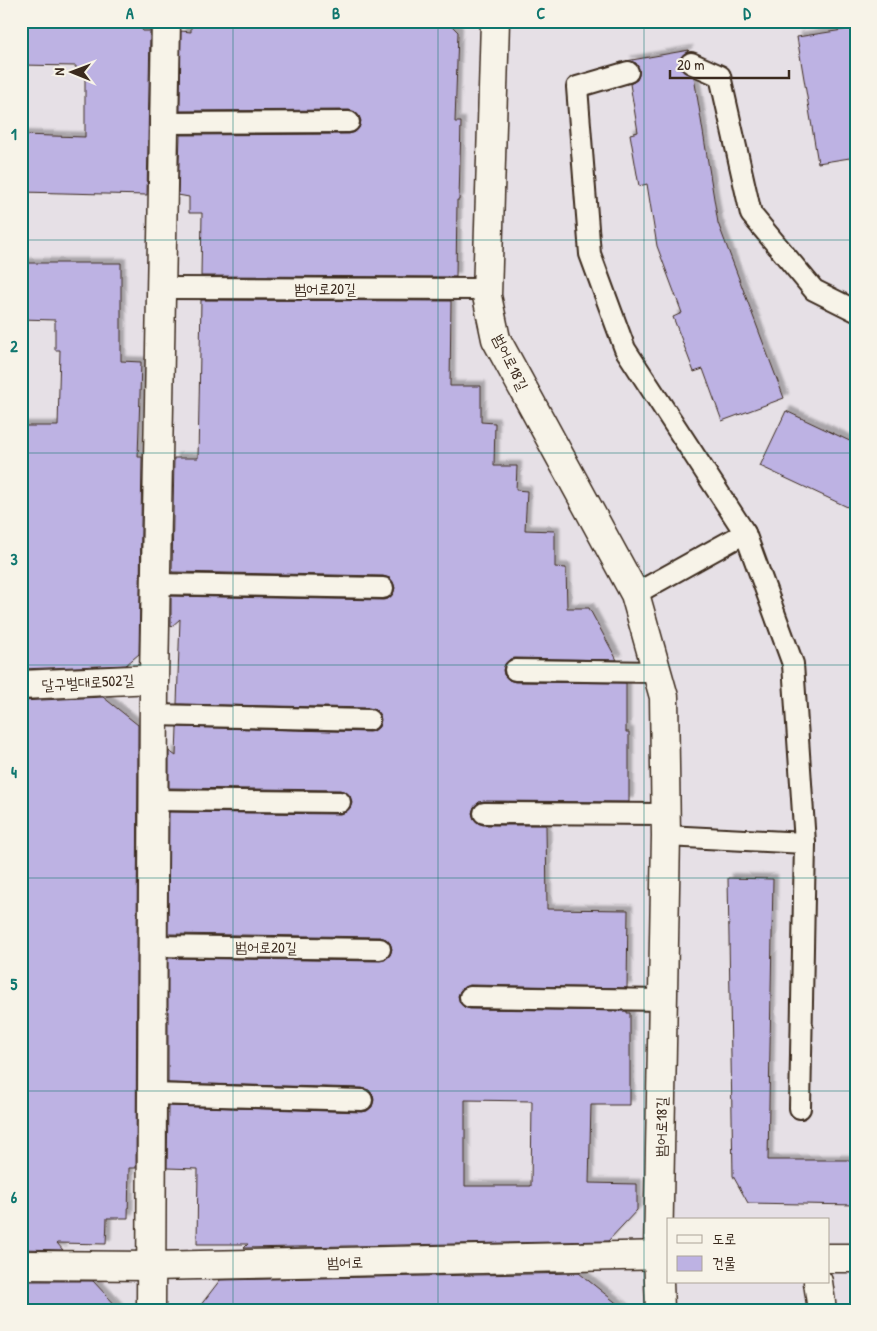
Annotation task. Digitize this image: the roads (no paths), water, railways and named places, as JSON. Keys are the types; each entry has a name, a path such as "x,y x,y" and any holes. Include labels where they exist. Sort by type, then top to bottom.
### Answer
{"street":[{"path":"151,1310 154,679 166,21"},
{"name":"범어로18길","path":"495,21 496,46 487,296 496,339 636,594 664,697 666,825 663,1000 663,1254 660,1310"},
{"name":"달구벌대로502길","path":"21,685 154,679"},
{"name":"범어로","path":"21,1265 151,1266 663,1254"},
{"path":"830,1258 856,1258"},
{"path":"818,1284 822,1310"}],"lane":[{"path":"691,63 720,76 751,214 814,290 856,311"},
{"path":"628,72 577,88 590,254 625,349 745,533 793,664 805,843 800,1108"},
{"path":"164,123 349,122"},
{"name":"범어로20길","path":"162,288 487,289"},
{"path":"636,594 745,533"},
{"path":"156,584 383,588"},
{"path":"515,670 657,672"},
{"path":"154,714 369,720"},
{"path":"154,800 340,802"},
{"path":"484,813 666,825 805,843"},
{"name":"범어로20길","path":"153,946 380,949"},
{"path":"470,996 663,1000"},
{"path":"152,1094 362,1100"}]}
